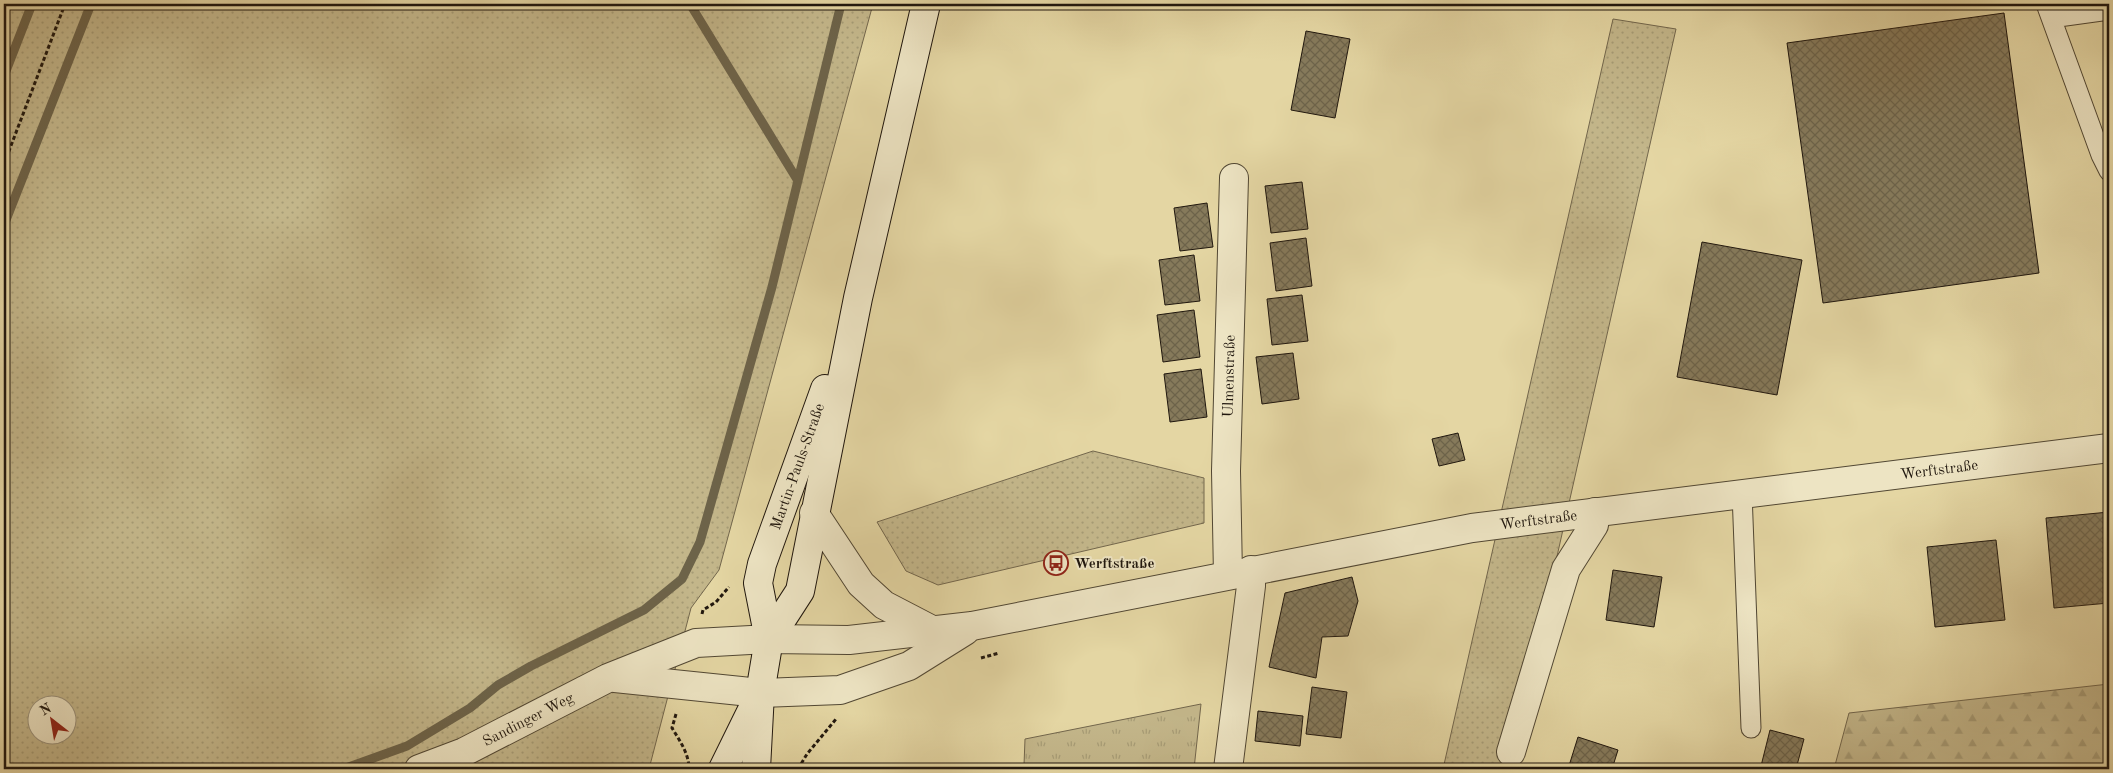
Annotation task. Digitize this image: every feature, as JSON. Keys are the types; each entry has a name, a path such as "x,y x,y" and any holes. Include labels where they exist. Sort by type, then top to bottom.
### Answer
{"street":[{"name":"Martin-Pauls-Straße","path":"769,639 800,591 858,298 926,4"},
{"name":"Ulmenstraße","path":"1228,769 1251,586 1240,573 1226,471 1234,178"},
{"name":"Martin-Pauls-Straße","path":"756,769 760,693 769,639 758,583 762,564 858,298"},
{"name":"Werftstraße","path":"769,639 850,640 972,626 1472,528 2109,448"},
{"path":"1511,752 1566,569 1594,525 1595,512"},
{"path":"814,513 861,584 884,604 934,631"},
{"name":"Werftstraße","path":"760,693 840,690 909,666 972,626"},
{"name":"Sandinger Weg","path":"419,769 464,752 608,678 696,643 769,639"},
{"path":"608,678 760,693"},
{"name":"Martin-Pauls-Straße","path":"723,769 760,693"}],"lane":[{"path":"2109,10 2049,11 2101,156 2109,171"},
{"path":"1742,493 1751,728"}],"path":[{"path":"4,164 65,4"},
{"path":"685,685 672,728 682,743 689,760 689,769"},
{"path":"798,769 807,754 841,714"}],"green space":[{"path":"4,4 873,4 719,570 691,608 649,769 4,769"},
{"path":"1613,19 1676,29 1553,574 1504,769 1443,769"},
{"path":"1093,451 1204,478 1204,523 938,585 906,571 877,522"},
{"path":"2109,684 2109,769 1834,769 1849,713"},
{"path":"1201,704 1194,769 1091,769 1024,765 1025,739"}],"building":[{"path":"2004,13 2039,273 1823,303 1787,43"},
{"path":"1306,31 1350,39 1335,118 1291,110"},
{"path":"1302,182 1308,229 1271,233 1265,186"},
{"path":"1207,203 1213,247 1180,251 1174,208"},
{"path":"1306,238 1312,286 1276,291 1270,243"},
{"path":"1702,242 1802,260 1777,395 1677,377"},
{"path":"1194,255 1200,301 1165,305 1159,260"},
{"path":"1302,295 1308,341 1272,345 1267,299"},
{"path":"1194,310 1200,357 1163,362 1157,315"},
{"path":"1293,353 1299,399 1262,404 1256,357"},
{"path":"1201,369 1207,417 1170,422 1164,374"},
{"path":"1458,433 1465,460 1439,466 1432,439"},
{"path":"2109,512 2109,603 2054,608 2046,518"},
{"path":"1996,540 2005,620 1935,627 1927,547"},
{"path":"1613,570 1662,577 1654,627 1606,620"},
{"path":"1352,577 1358,601 1348,636 1322,637 1316,678 1269,667 1285,593"},
{"path":"1312,687 1347,692 1341,738 1306,734"},
{"path":"1258,711 1303,716 1300,746 1255,741"},
{"path":"1770,730 1804,739 1796,769 1775,769 1761,766"},
{"path":"1578,737 1618,750 1612,769 1568,769"}],"waterway":[{"path":"4,76 32,4"},
{"path":"4,225 91,4"},
{"path":"690,4 798,181"},
{"path":"343,769 407,746 470,708 498,685 531,666 644,610 682,579 700,542 772,287 841,4"}],"place":[{"name":"Werftstraße","path":"1056,563"}]}
